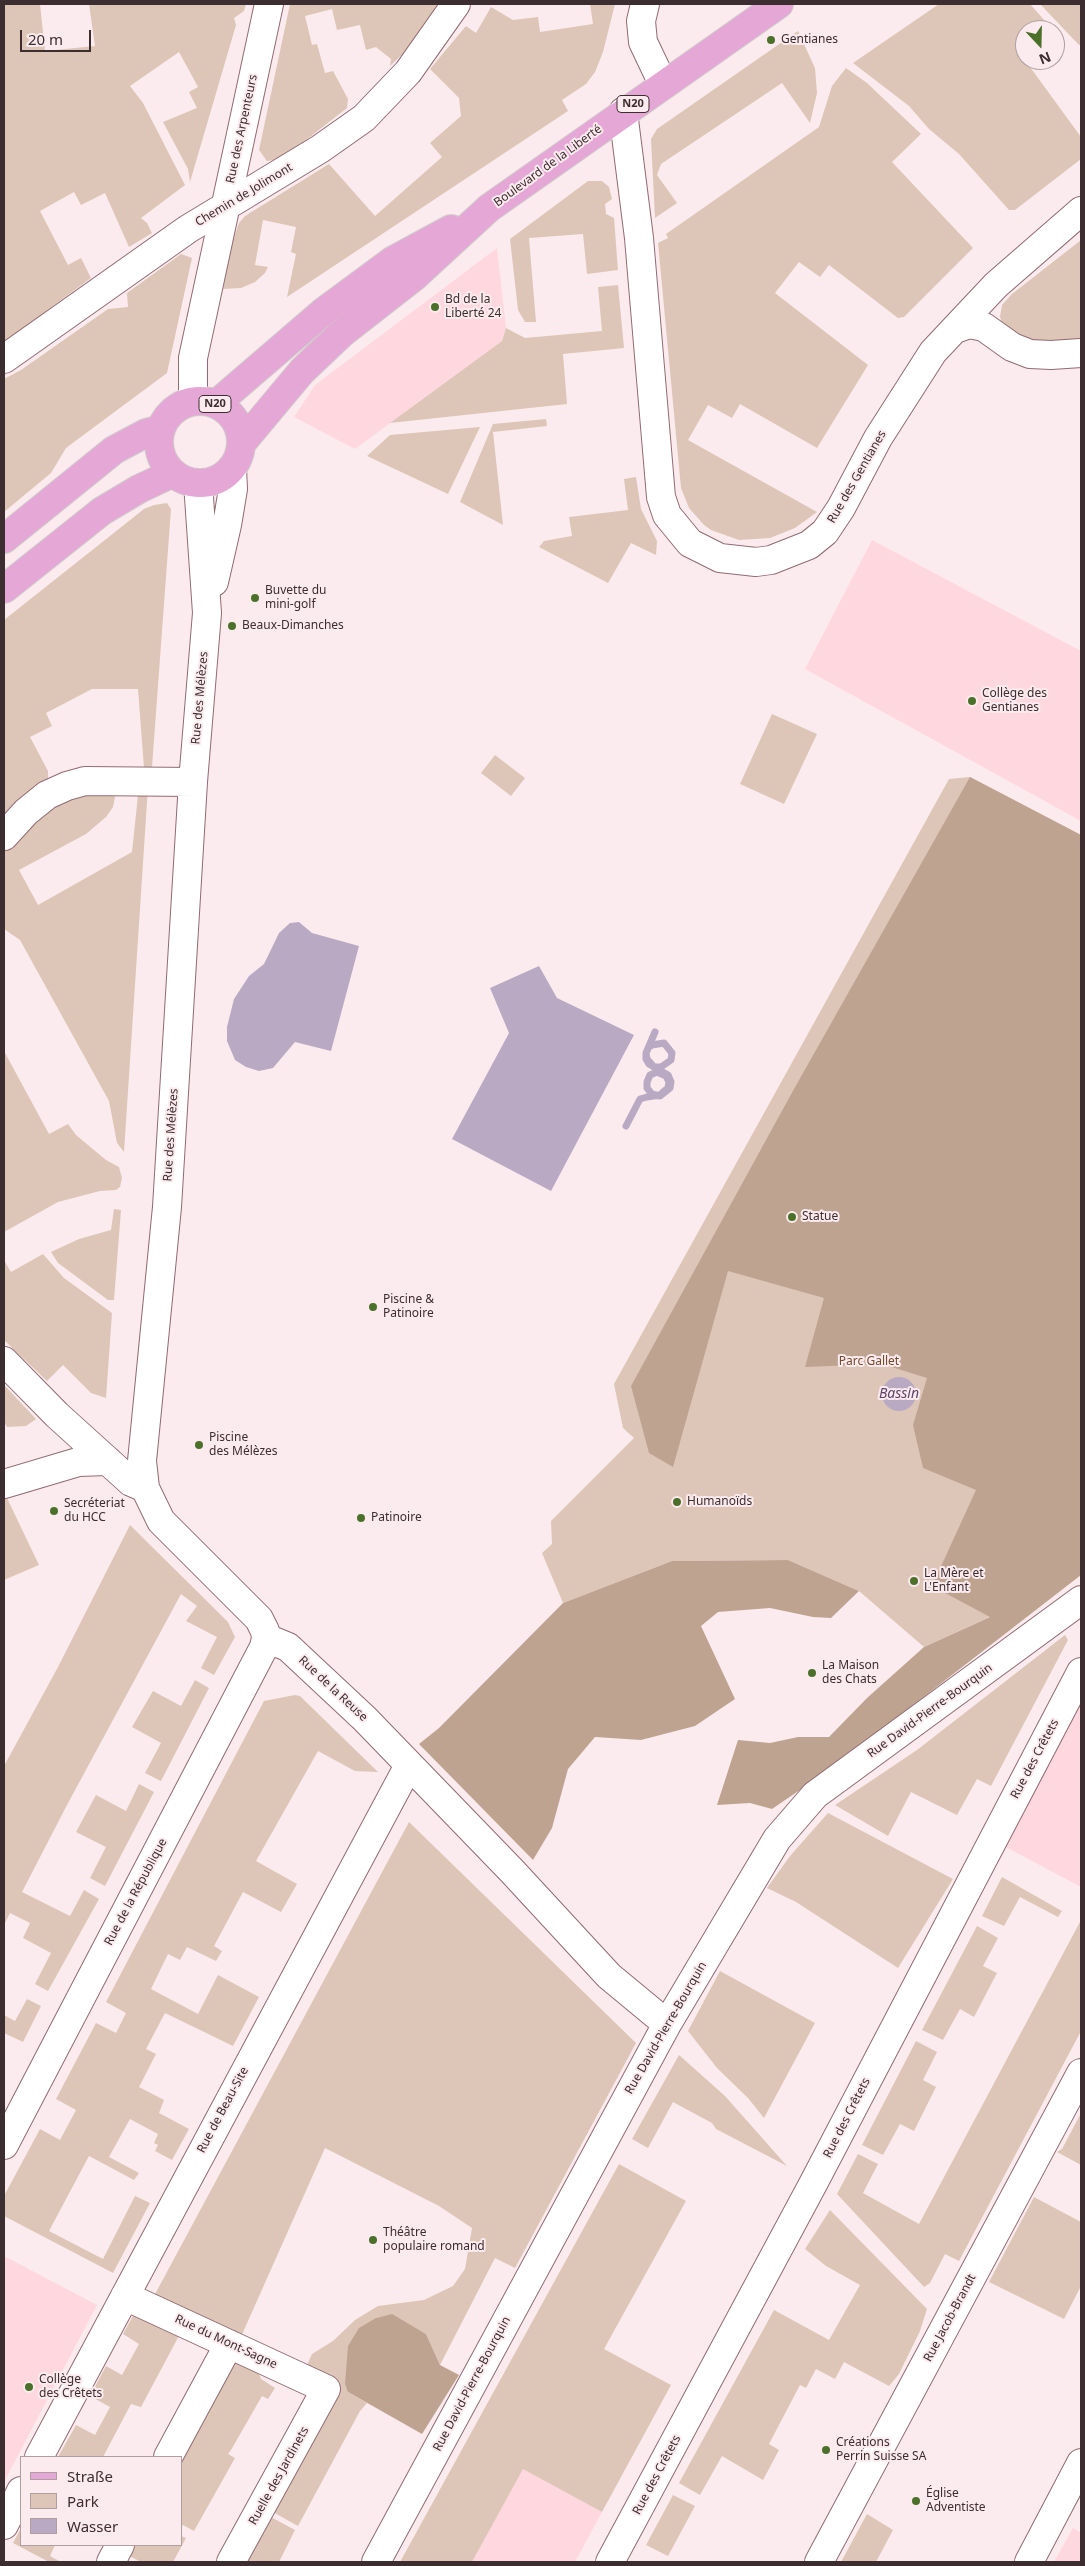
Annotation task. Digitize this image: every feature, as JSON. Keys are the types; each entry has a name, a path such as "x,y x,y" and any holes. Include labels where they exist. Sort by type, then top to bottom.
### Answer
{"main road":[{"name":"Boulevard de la Liberté","path":"205,403 392,261 489,208 779,4"},
{"name":"Boulevard de la Liberté","path":"236,456 302,371 341,334 414,277 489,208"},
{"name":"N20","path":"161,429 173,411 205,403 227,411 235,420 240,432 236,456 222,476 198,483"},
{"path":"4,539 114,450 146,433 161,429 160,453 165,464 184,480 198,483"},
{"path":"4,588 102,511 173,472"}],"street":[{"name":"Rue des Arpenteurs","path":"205,403 193,358 269,4"},
{"name":"Chemin de Jolimont","path":"4,359 188,229 320,149 364,118 408,72 456,4"},
{"path":"645,4 641,21 644,42 663,84"},
{"name":"Rue des Gentianes","path":"623,112 639,238 662,497 667,514 690,543 720,558 756,562 793,552 809,545 825,532 841,508 878,438 933,352 1016,266 1081,211"},
{"path":"954,329 969,324 984,327 1012,347 1030,354 1081,353"},
{"name":"Rue des Mélèzes","path":"207,613 227,525 236,456"},
{"name":"Rue des Mélèzes","path":"145,1488 142,1461 167,1207 194,782 207,613 198,483"},
{"path":"4,836 26,812 47,795 67,786 85,781 194,782"},
{"path":"4,1361 131,1482 145,1488 161,1520 259,1618 266,1638"},
{"path":"4,1484 78,1462 108,1461"},
{"name":"Rue David-Pierre-Bourquin","path":"376,2562 666,2024 777,1839 815,1795 1081,1600"},
{"name":"Rue de la Reuse","path":"266,1638 288,1646 409,1765 609,1976 666,2024"},
{"name":"Rue de la République","path":"4,2145 264,1647 266,1638"},
{"name":"Rue des Crêtets","path":"610,2562 808,2193 1081,1672"},
{"name":"Rue de Beau-Site","path":"40,2456 409,1765"},
{"name":"Rue Jacob-Brandt","path":"819,2562 1081,2073"},
{"name":"Rue du Mont-Sagne","path":"125,2296 326,2389"},
{"path":"169,2456 229,2344"},
{"name":"Ruelle des Jardinets","path":"231,2562 326,2389"},
{"path":"1030,2562 1081,2463"},
{"path":"4,2524 20,2494"},
{"path":"111,2562 119,2546"}],"shaded area":[{"path":"497,248 506,328 502,341 355,449 294,417 315,385"},
{"name":"Collège des Gentianes","path":"872,540 1081,651 1081,821 805,669"},
{"path":"1081,1702 1081,1887 1004,1846"},
{"name":"Collège des Crêtets","path":"4,2256 97,2305 4,2482"},
{"path":"523,2468 602,2512 575,2562 472,2562"},
{"path":"1073,2528 1081,2533 1081,2562 1054,2562"}],"green space":[{"path":"4,4 40,4 45,51 95,46 89,4 246,4 244,11 234,18 236,25 190,182 188,169 163,122 197,108 189,92 198,87 179,52 130,86 143,103 185,185 141,218 147,223 152,233 129,247 105,193 81,205 74,192 40,211 68,265 81,258 91,278 46,311 48,319 4,349"},
{"path":"290,4 438,4 411,46 390,66 391,59 376,47 366,50 360,25 337,30 332,9 305,16 312,45 317,44 325,73 333,71 348,99 347,108 297,147 275,160 267,161 259,150"},
{"path":"590,4 615,4 603,52 595,72 586,84 562,100 568,111 287,297 296,254 291,252 296,227 263,220 255,265 268,267 265,273 255,282 241,288 223,289 231,245 239,223 245,216 329,164 375,216 442,157 430,143 461,116 459,98 430,69 466,26 476,33 491,7 513,20 538,17 540,32 593,24"},
{"path":"939,4 1030,4 1044,20 1015,20 1015,70 1032,70 1081,137 1081,159 1015,210 1009,210 959,154 929,129 909,106 853,63"},
{"path":"1040,4 1081,4 1081,44 1079,45 1065,30 1065,20 1055,20"},
{"path":"798,31 815,68 817,93 810,123 782,83 661,164 657,175 677,203 655,218 651,139 657,129"},
{"path":"846,68 867,83 921,134 892,162 973,248 904,317 898,318 829,265 820,277 799,262 775,293 868,365 817,448 740,404 732,418 708,405 688,440 817,512 795,528 770,538 739,540 711,530 704,525 689,508 681,488 658,243 668,238 666,234 819,127 832,86"},
{"path":"588,181 602,181 609,187 612,199 605,204 606,214 614,218 618,270 587,274 583,234 529,238 536,322 525,322 518,310 510,239"},
{"path":"1081,240 1081,340 1030,343 1002,323 1000,317 1002,305 1012,294"},
{"path":"181,254 192,258 167,373 66,448 51,473 4,512 4,379 21,370 108,309 128,307 127,293"},
{"path":"618,285 624,348 563,354 567,404 390,423 502,341 506,328 525,338 602,331 598,287"},
{"path":"546,419 547,426 493,432 503,525 460,502 493,424"},
{"path":"480,427 448,494 367,456 390,435"},
{"path":"636,477 641,509 657,541 656,555 631,543 608,583 539,547 544,541 572,536 569,517 628,510 624,479"},
{"path":"167,503 171,509 152,767 144,768 138,689 92,689 46,713 52,726 30,737 48,771 48,781 4,818 4,620 144,509"},
{"path":"772,714 817,734 784,804 740,784"},
{"path":"495,755 525,778 511,796 481,773"},
{"name":"Parc Gallet","path":"970,777 1081,835 1081,1575 924,1647 859,1591 788,1560 672,1561 563,1603 542,1553 552,1544 551,1521 634,1438 623,1428 614,1384 949,779"},
{"name":"Parc Gallet","path":"970,777 1081,835 1081,1575 832,1768 772,1809 750,1803 717,1805 738,1740 770,1743 798,1737 829,1737 867,1698 924,1647 990,1617 932,1586 976,1490 923,1468 913,1425 927,1378 882,1364 805,1367 824,1298 728,1271 673,1467 649,1453 631,1386 794,1089"},
{"path":"148,787 124,1152 117,1143 109,1101 20,940 4,929 4,853 20,828 51,804 92,789 113,791 115,797 113,807 106,817 86,834 19,870 38,905 132,852 138,795"},
{"path":"4,1051 49,1134 68,1124 76,1135 106,1160 119,1167 122,1178 120,1187 116,1190 100,1191 58,1202 4,1232"},
{"path":"114,1209 121,1210 114,1300 108,1300 58,1263 51,1252 79,1239 111,1230"},
{"path":"43,1254 64,1278 112,1313 106,1398 91,1393 63,1365 47,1381 4,1340 4,1260 11,1272"},
{"path":"4,1385 36,1419 26,1426 7,1427 4,1422"},
{"path":"6,1496 39,1565 4,1580 4,1497"},
{"path":"130,1525 228,1622 235,1637 214,1675 201,1668 217,1637 186,1621 197,1606 181,1594 67,1805 22,1892 70,1916 84,1890 99,1899 48,1991 35,1984 51,1953 23,1938 30,1923 10,1913 4,1925 4,1766 58,1667"},
{"path":"788,1560 859,1591 831,1618 813,1617 770,1608 718,1612 701,1626 735,1699 695,1726 641,1740 595,1737 568,1769 552,1828 533,1860 419,1744 439,1728 563,1603 672,1561"},
{"path":"1065,1635 1068,1640 991,1786 977,1779 957,1815 911,1792 888,1836 835,1805 917,1750"},
{"path":"195,1680 209,1688 161,1781 145,1773 161,1743 132,1727 153,1691 181,1706"},
{"path":"295,1695 300,1696 378,1772 355,1771 318,1751 256,1861 297,1884 281,1912 243,1892 214,1946 222,1951 216,1961 187,1947 180,1960 168,1954 151,1989 198,2014 218,1975 259,1997 233,2046 165,2013 146,2049 156,2054 139,2087 164,2100 159,2113 189,2129 172,2160 155,2151 158,2145 154,2143 158,2134 130,2119 109,2157 139,2173 134,2180 89,2156 49,2231 103,2259 135,2196 150,2203 113,2273 4,2216 4,2196 40,2129 60,2140 76,2110 56,2099 96,2023 116,2033 126,2013 106,2002 264,1701"},
{"path":"139,1784 154,1792 105,1886 90,1878 106,1847 76,1832 96,1795 126,1811"},
{"path":"828,1813 953,1879 898,1968 796,1902 767,1888 790,1856"},
{"path":"409,1822 636,2043 515,2268 495,2258 440,2365 426,2334 392,2315 376,2318 348,2392 367,2403 360,2411 298,2526 271,2511 339,2387 307,2365 312,2354 333,2341 355,2320 378,2306 424,2300 453,2286 465,2269 472,2228 439,2206 325,2148 240,2339 154,2296"},
{"path":"1002,1877 1062,1911 1058,1917 1020,1897 1004,1926 982,1916"},
{"path":"1081,1920 1081,2031 959,2261 945,2254 930,2283 924,2287 837,2194 858,2154 878,2164 863,2193 919,2224"},
{"path":"977,1926 998,1938 983,1966 997,1973 974,2017 960,2009 943,2040 922,2030"},
{"path":"720,1971 815,2023 764,2118 748,2098 717,2068 688,2031"},
{"path":"27,1999 41,2006 23,2042 4,2033 4,2015 15,2021"},
{"path":"916,2041 937,2052 923,2080 936,2087 914,2131 900,2124 883,2155 862,2145"},
{"path":"679,2055 725,2096 787,2166 716,2129 712,2123 673,2102 648,2148 632,2139"},
{"path":"1081,2113 1081,2165 1057,2152 1062,2149"},
{"path":"619,2164 686,2201 604,2349 671,2385 602,2512 523,2469 472,2562 400,2562"},
{"path":"1034,2197 1081,2222 1081,2286 1064,2319 989,2282"},
{"path":"830,2210 927,2309 920,2331 899,2374 889,2386 844,2362 835,2379 816,2369 806,2388 800,2385 769,2444 779,2450 763,2480 722,2456 700,2495 679,2483 774,2310 829,2340 860,2285 826,2266 805,2249"},
{"path":"134,2314 181,2332 141,2407 131,2404 104,2456 59,2456 76,2425 95,2435 110,2407 90,2396 106,2366 122,2375 139,2344 123,2334"},
{"path":"392,2314 426,2334 440,2365 459,2375 422,2434 348,2392 345,2384 348,2346 359,2328 376,2318"},
{"path":"235,2355 255,2363 261,2379 275,2388 268,2399 262,2396 228,2454 235,2458 194,2531 182,2526 182,2456"},
{"path":"673,2495 695,2506 668,2556 646,2545"},
{"path":"867,2514 893,2530 876,2562 841,2562"},
{"path":"267,2515 295,2530 279,2562 242,2562"},
{"path":"20,2530 20,2546 55,2546 50,2556 61,2562 49,2562 13,2543"},
{"path":"182,2536 186,2538 182,2545"},
{"path":"128,2546 182,2546 173,2562 141,2562 124,2553"}],"water":[{"path":"299,922 312,933 359,946 331,1051 295,1042 273,1068 259,1071 246,1067 235,1060 227,1041 227,1027 234,999 249,976 264,964 279,933 290,923"},
{"path":"539,966 557,998 634,1035 551,1191 452,1139 509,1033 490,988"},
{"name":"Bassin","path":"899,1377 906,1378 911,1382 915,1387 915,1401 911,1406 906,1410 899,1411 892,1410 887,1406 883,1401 882,1394 883,1387 887,1382 892,1378"}],"waterway":[{"path":"626,1126 640,1099 647,1097 660,1095 668,1088 669,1082 666,1076 657,1072 650,1075 647,1088 652,1094 660,1096 670,1088 671,1082 668,1075 654,1067 649,1064 646,1059 646,1053 648,1048 652,1045 664,1043 672,1053 671,1060 661,1067 654,1067 647,1059 646,1053 655,1032"}],"place":[{"name":"Gentianes","path":"771,40"},
{"name":"Bd de la Liberté 24","path":"435,307"},
{"name":"Buvette du mini-golf","path":"255,598"},
{"name":"Beaux-Dimanches","path":"232,626"},
{"name":"Collège des Gentianes","path":"972,701"},
{"name":"Statue","path":"792,1217"},
{"name":"Piscine & Patinoire","path":"373,1307"},
{"name":"Piscine des Mélèzes","path":"199,1445"},
{"name":"Humanoïds","path":"677,1502"},
{"name":"Secréteriat du HCC","path":"54,1511"},
{"name":"Patinoire","path":"361,1518"},
{"name":"La Mère et L'Enfant","path":"914,1581"},
{"name":"La Maison des Chats","path":"812,1673"},
{"name":"Théâtre populaire romand","path":"373,2240"},
{"name":"Collège des Crêtets","path":"29,2387"},
{"name":"Créations Perrin Suisse SA","path":"826,2450"},
{"name":"Église Adventiste","path":"916,2501"}]}
